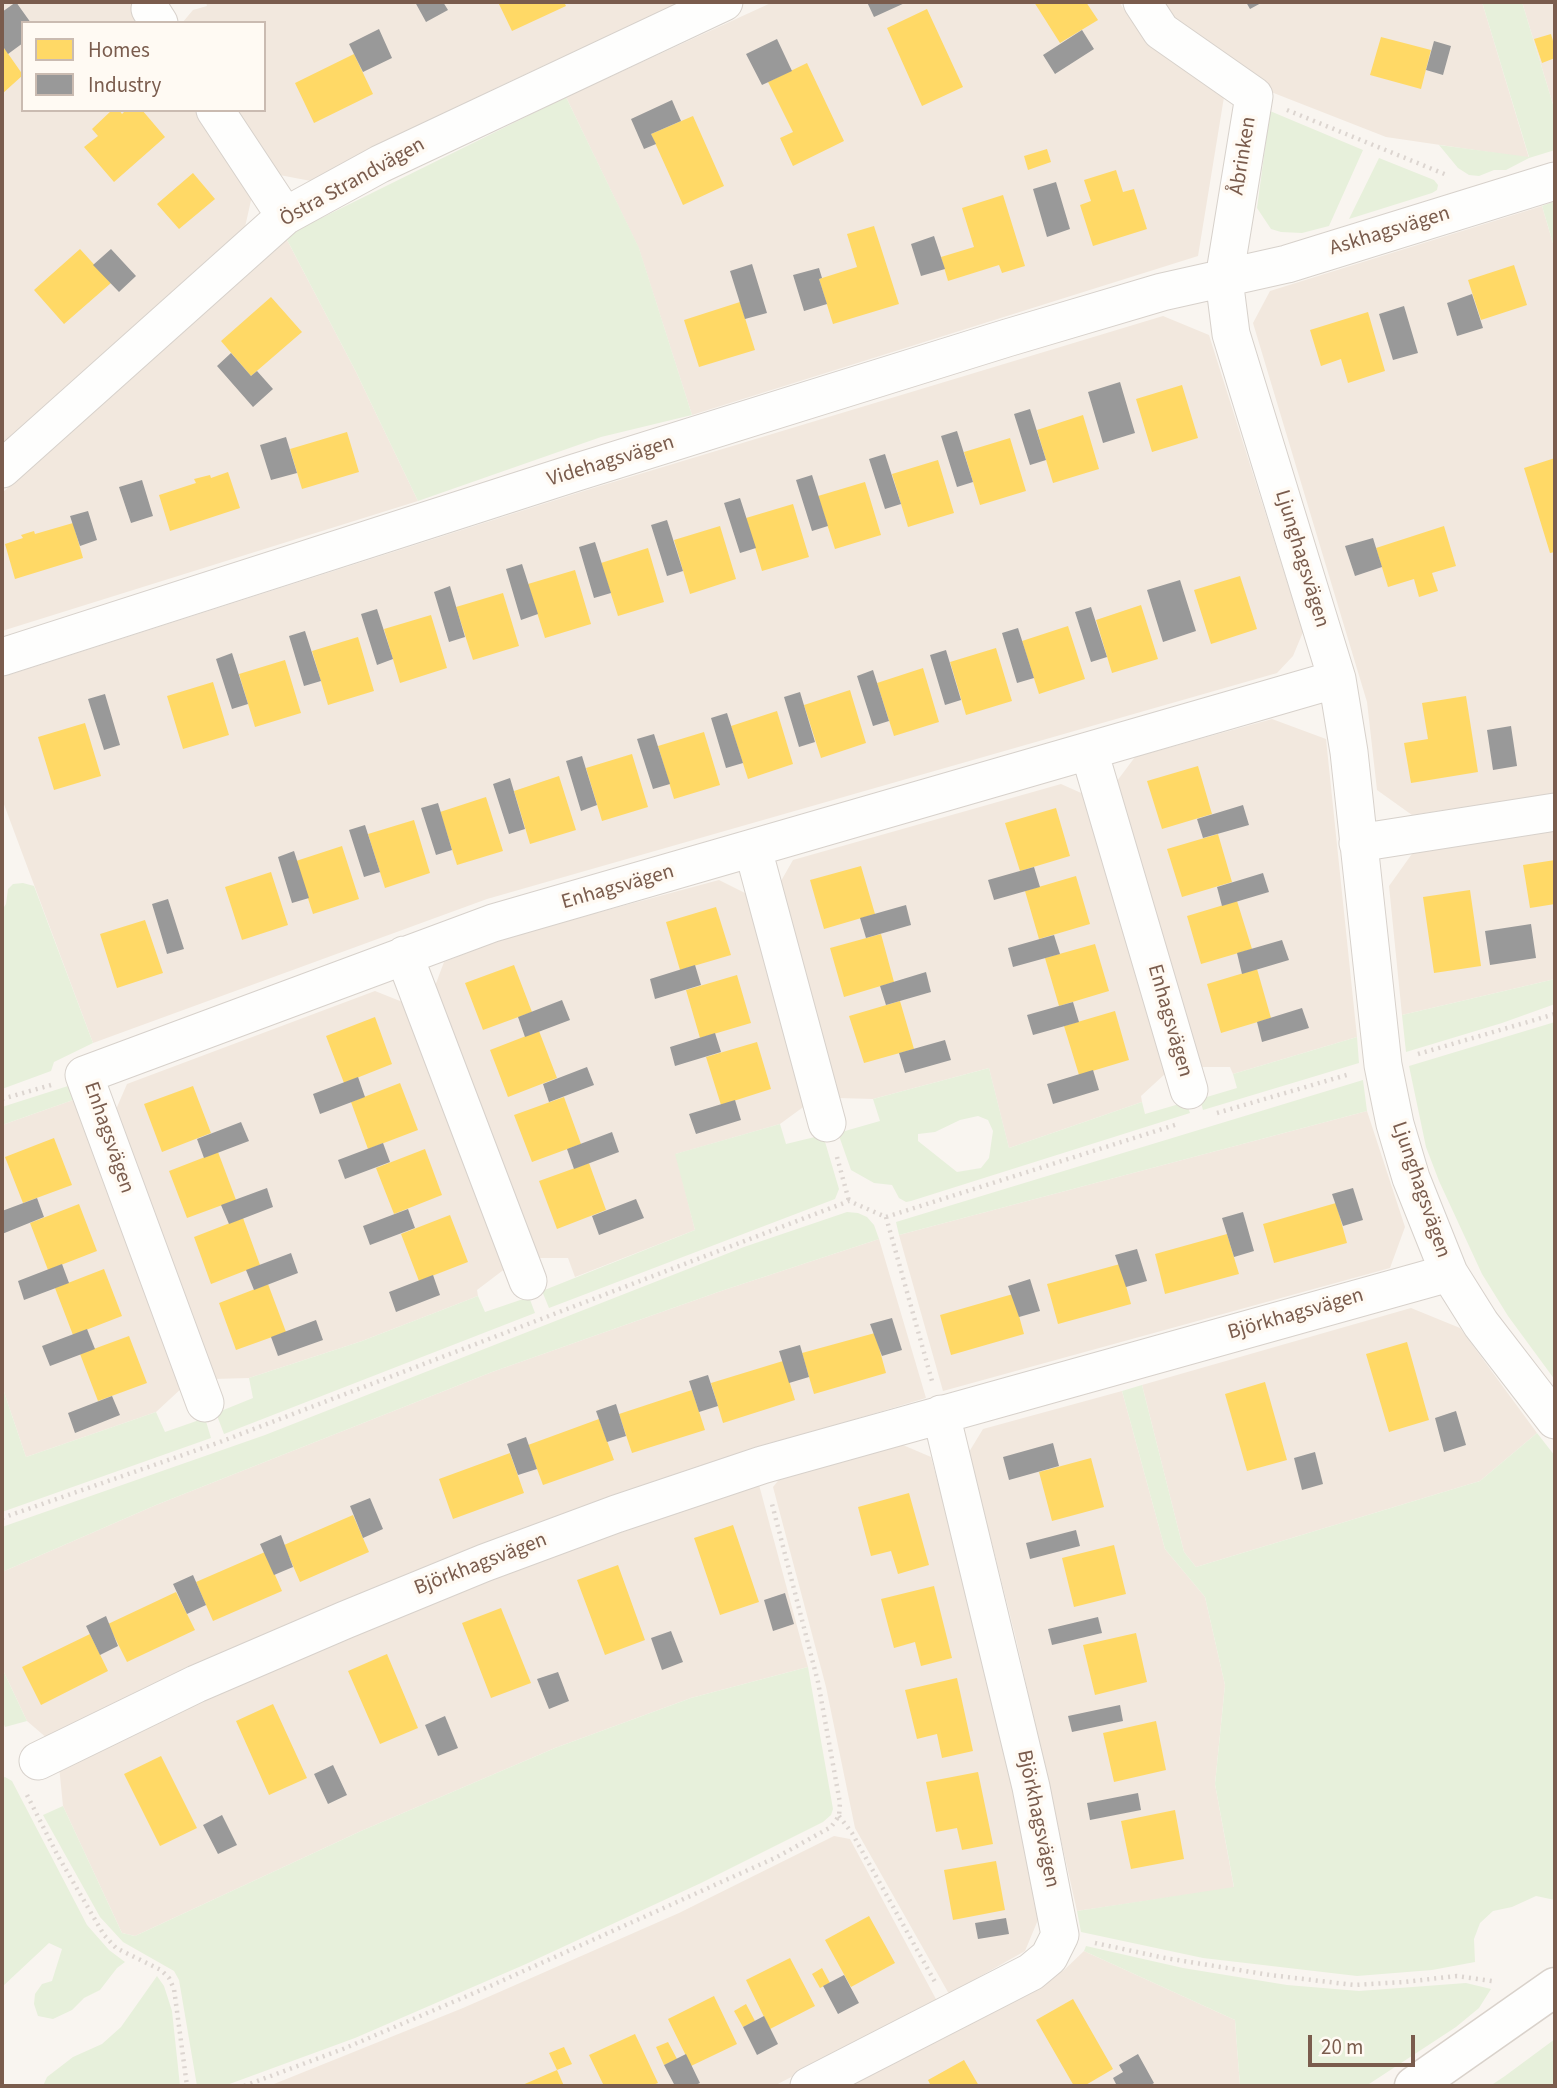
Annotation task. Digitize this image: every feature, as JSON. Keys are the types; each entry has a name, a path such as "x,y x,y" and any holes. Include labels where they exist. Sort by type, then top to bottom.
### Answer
{"street":[{"name":"Åbrinken","path":"1142,2 1161,31 1254,96 1224,279"},
{"name":"Östra Strandvägen","path":"2,469 285,216 380,164 713,4"},
{"path":"216,112 285,216"},
{"name":"Askhagsvägen","path":"1224,279 1287,264 1555,181"},
{"name":"Videhagsvägen","path":"2,657 994,342 1162,292 1224,279"},
{"name":"Ljunghagsvägen","path":"1224,279 1231,334 1337,679 1349,752 1383,1065 1395,1124 1411,1178 1449,1273 1481,1324 1555,1420"},
{"name":"Enhagsvägen","path":"205,1403 84,1075 493,923 1337,679"},
{"name":"Enhagsvägen","path":"1089,751 1194,1109"},
{"path":"1358,843 1555,812"},
{"path":"753,849 827,1123"},
{"path":"404,955 528,1281"},
{"name":"Björkhagsvägen","path":"32,1777 195,1684 345,1619 604,1518 762,1465 1449,1273"},
{"name":"Björkhagsvägen","path":"941,1414 1031,1787 1060,1935"},
{"path":"809,2086 1031,1972 1049,1957 1060,1935"},
{"path":"1413,2086 1555,1987"}],"path":[{"path":"1254,96 1451,177"},
{"path":"2,1518 220,1442 849,1201 886,1217 1194,1109 1383,1065 1555,1014"},
{"path":"2,1099 84,1075"},
{"path":"827,1123 849,1201"},
{"path":"886,1217 941,1414"},
{"path":"244,2086 343,2049 476,1993 777,1857 831,1827 839,1816 840,1803 818,1682 762,1465"},
{"path":"32,1777 58,1856 104,1935 116,1948 161,1970 169,1978 174,1989 187,2086"},
{"path":"839,1816 852,1833 952,2013"},
{"path":"1060,1935 1165,1958 1270,1975 1342,1983 1404,1982 1457,1976 1492,1981 1520,2013"}],"shaded area":[{"path":"2,2 133,2 146,21 21,21 21,112 205,112 254,187 245,227 2,447"},
{"path":"206,2 681,2 500,86 311,181 269,173 231,112 266,112 266,21 184,21 193,10 207,6"},
{"path":"773,2 1119,2 1136,27 1224,97 1198,256 692,415 639,249 566,97"},
{"path":"1162,2 1482,2 1529,158 1386,137 1266,90 1176,26"},
{"path":"1522,2 1555,2 1555,111"},
{"path":"1542,206 1555,250 1555,794 1412,815 1377,790 1367,702 1253,323 1270,291"},
{"path":"285,236 356,372 418,501 2,631 2,493 129,381"},
{"path":"1163,316 1209,335 1303,632 1293,656 1277,673 487,899 93,1043 2,799 2,677 590,489"},
{"path":"1272,719 1326,739 1357,1037 1233,1074 1230,1067 1196,1067 1117,781 1135,757"},
{"path":"1061,784 1088,796 1166,1073 1141,1096 1142,1102 1009,1148 989,1068 873,1099 838,1098 777,888 793,860"},
{"path":"1555,828 1555,979 1402,1015 1389,886 1414,851"},
{"path":"719,880 747,894 806,1105 780,1124 676,1154 695,1230 575,1277 568,1258 534,1258 432,994 444,962 507,937"},
{"path":"375,991 405,1003 506,1268 477,1290 478,1296 362,1341 249,1378 213,1379 114,1114 127,1084"},
{"path":"73,1100 183,1387 156,1412 26,1457 2,1386 2,1125"},
{"path":"1367,1111 1405,1227 1390,1268 943,1391 899,1235"},
{"path":"879,1239 926,1398 742,1453 48,1739 27,1721 2,1668 2,1572 156,1505 492,1372 721,1291"},
{"path":"1411,1308 1460,1328 1537,1433 1480,1481 1196,1567 1184,1552 1142,1385"},
{"path":"1122,1391 1165,1549 1205,1597 1225,1685 1215,1784 1234,1888 1077,1911 1015,1635 969,1452 983,1429"},
{"path":"896,1442 931,1457 1004,1743 1040,1915 1025,1951 949,1994 855,1828 826,1687 773,1487 781,1477"},
{"path":"758,1481 808,1667 691,1698 555,1748 361,1831 135,1936 122,1933 63,1806 59,1766 322,1645 517,1564"},
{"path":"834,1836 850,1839 937,2001 774,2086 269,2086 463,2008 679,1913"},
{"path":"1084,1951 1235,2020 1240,2086 844,2086 1064,1970"}],"green space":[{"path":"1482,2 1522,2 1555,111 1555,150 1529,158 1506,170 1494,170 1479,176 1469,175 1458,168 1439,145 1529,157"},
{"path":"566,97 639,248 692,415 601,437 418,501 356,372 285,236"},
{"path":"1270,111 1363,150 1329,226 1302,233 1281,232 1271,229 1257,208"},
{"path":"1379,158 1434,180 1438,185 1437,190 1349,219"},
{"path":"1555,201 1555,250 1542,206"},
{"path":"13,884 34,886 93,1043 54,1062 51,1071 2,1089 2,910 6,904 8,889"},
{"path":"1555,979 1555,1004 1406,1052 1402,1015"},
{"path":"1555,1022 1555,1380 1508,1316 1482,1274 1426,1147 1409,1066"},
{"path":"1357,1037 1359,1063 1203,1110 1200,1099 1237,1088 1233,1074"},
{"path":"989,1068 1009,1148 1142,1102 1145,1114 1186,1102 1190,1113 906,1202 899,1198 892,1185 874,1183 851,1170 838,1133 880,1121 873,1099","holes":["978,1116 988,1120 993,1131 989,1158 981,1168 957,1172 918,1141 918,1134 935,1132 960,1120"]},
{"path":"1363,1080 1367,1111 899,1235 896,1222"},
{"path":"68,1086 73,1100 2,1125 2,1107"},
{"path":"780,1124 786,1144 823,1135 839,1189 835,1199 549,1308 542,1291 695,1230 675,1154"},
{"path":"847,1212 867,1217 874,1225 879,1239 721,1291 492,1372 156,1505 2,1572 2,1527 265,1435 744,1247"},
{"path":"478,1296 485,1312 529,1297 535,1313 224,1434 216,1413 253,1398 249,1378 362,1341"},
{"path":"1142,1385 1184,1552 1196,1567 1480,1481 1537,1433 1555,1456 1555,1900 1536,1896 1512,1907 1493,1911 1480,1923 1474,1939 1475,1962 1432,1970 1357,1976 1203,1958 1081,1932 1077,1911 1234,1887 1215,1784 1225,1685 1205,1597 1165,1549 1122,1391"},
{"path":"2,1386 26,1457 156,1412 165,1432 205,1418 211,1438 2,1512"},
{"path":"808,1667 833,1809 823,1822 701,1883 526,1964 355,2038 224,2086 197,2086 179,1980 174,1971 123,1942 100,1917 43,1815 63,1806 122,1933 135,1936 361,1831 555,1748 691,1698"},
{"path":"2,1668 27,1721 5,1727 2,1720"},
{"path":"2,1778 12,1781 87,1925 109,1950 125,1962 100,1990 84,1998 72,2010 53,2019 38,2016 34,2004 35,1994 42,1984 52,1981 62,1949 49,1943 2,1987"},
{"path":"1086,1946 1183,1968 1287,1985 1359,1991 1466,1983 1491,1989 1479,2008 1456,2027 1366,2086 1240,2086 1235,2020 1084,1951"},
{"path":"157,1976 164,1986 172,2011 180,2086 43,2086 47,2077 73,2057 102,2044 121,2027"},
{"path":"1555,2039 1555,2086 1490,2086 1505,2076"}],"building: Homes":[{"path":"498,2 564,2 566,6 512,31"},
{"path":"1034,2 1086,2 1098,20 1060,43"},
{"path":"927,9 963,87 922,106 887,28"},
{"path":"1551,34 1555,58 1542,63 1534,39"},
{"path":"1381,37 1431,50 1421,89 1370,75"},
{"path":"2,45 21,72 21,77 2,94"},
{"path":"354,54 373,94 314,123 295,83"},
{"path":"807,63 844,141 793,166 780,138 793,132 768,82"},
{"path":"110,112 144,112 165,137 114,182 84,147 98,136 92,129"},
{"path":"693,116 724,186 683,205 651,134"},
{"path":"1047,149 1051,162 1028,170 1024,156"},
{"path":"1116,170 1123,192 1134,189 1147,229 1093,246 1080,205 1091,201 1084,180"},
{"path":"193,173 215,199 179,229 157,204"},
{"path":"1003,195 1025,266 1002,273 999,265 948,281 941,257 974,247 962,208"},
{"path":"874,226 899,304 833,324 819,279 857,267 847,234"},
{"path":"80,249 111,283 64,324 34,290"},
{"path":"1514,265 1527,305 1481,320 1468,280"},
{"path":"271,297 302,332 251,376 221,341"},
{"path":"740,302 755,350 699,367 684,320"},
{"path":"1368,312 1385,371 1348,383 1341,359 1321,366 1310,330"},
{"path":"1182,385 1198,438 1152,452 1136,399"},
{"path":"1083,415 1099,469 1053,483 1037,430"},
{"path":"347,432 359,472 302,489 290,449"},
{"path":"1010,438 1026,491 980,505 964,452"},
{"path":"1555,458 1555,552 1550,553 1524,468"},
{"path":"938,460 954,513 908,527 892,474"},
{"path":"228,472 240,508 170,531 159,495 196,483 194,479 210,475 211,478"},
{"path":"865,482 881,535 835,549 818,496"},
{"path":"793,504 809,557 762,571 746,518"},
{"path":"73,523 83,558 15,579 5,544 23,538 21,535 34,531 35,534"},
{"path":"720,526 736,579 690,594 674,540"},
{"path":"1444,526 1456,566 1432,573 1438,591 1419,597 1414,579 1388,587 1376,548"},
{"path":"648,548 664,602 618,616 601,563"},
{"path":"575,570 591,624 545,638 528,584"},
{"path":"1240,576 1257,629 1211,644 1194,590"},
{"path":"503,593 519,646 473,660 456,607"},
{"path":"1141,605 1158,659 1112,673 1096,620"},
{"path":"431,615 447,668 400,683 384,629"},
{"path":"1068,626 1085,679 1039,694 1022,641"},
{"path":"358,637 374,691 328,705 312,651"},
{"path":"996,648 1012,701 966,715 950,662"},
{"path":"285,660 301,713 255,727 239,674"},
{"path":"923,668 939,722 894,736 877,683"},
{"path":"213,682 229,735 183,749 167,696"},
{"path":"850,690 866,743 821,758 804,705"},
{"path":"1466,696 1478,772 1411,783 1404,743 1428,739 1422,703"},
{"path":"777,711 793,764 748,779 731,726"},
{"path":"85,723 101,776 54,790 38,737"},
{"path":"704,732 720,785 674,799 658,746"},
{"path":"632,754 648,807 602,821 586,768"},
{"path":"1198,766 1212,814 1162,829 1147,781"},
{"path":"559,776 576,830 530,844 514,791"},
{"path":"486,797 503,851 457,865 440,812"},
{"path":"1056,808 1070,856 1020,871 1005,823"},
{"path":"414,820 430,873 385,888 368,834"},
{"path":"1218,834 1232,882 1182,897 1167,849"},
{"path":"342,846 359,899 313,914 296,861"},
{"path":"1555,860 1555,904 1530,908 1523,865"},
{"path":"861,866 875,914 824,929 810,880"},
{"path":"271,872 288,925 242,940 225,887"},
{"path":"1076,876 1090,924 1039,939 1025,891"},
{"path":"1470,890 1481,966 1434,973 1423,897"},
{"path":"1237,901 1252,949 1201,964 1187,916"},
{"path":"716,907 731,955 680,970 666,922"},
{"path":"145,920 163,973 117,988 100,934"},
{"path":"881,934 894,982 844,997 830,948"},
{"path":"1095,944 1109,991 1059,1006 1045,958"},
{"path":"514,965 532,1012 483,1030 465,983"},
{"path":"1257,969 1271,1018 1221,1033 1207,984"},
{"path":"737,975 751,1023 700,1038 686,990"},
{"path":"900,1001 914,1049 864,1063 849,1016"},
{"path":"1115,1011 1129,1060 1079,1075 1064,1026"},
{"path":"375,1017 392,1064 344,1083 326,1036"},
{"path":"539,1031 557,1078 508,1097 490,1050"},
{"path":"757,1042 771,1089 721,1105 706,1057"},
{"path":"400,1083 418,1130 368,1149 351,1102"},
{"path":"193,1086 211,1133 162,1152 144,1104"},
{"path":"564,1097 581,1144 532,1162 514,1115"},
{"path":"54,1138 72,1185 23,1203 5,1157"},
{"path":"425,1149 442,1195 394,1214 376,1168"},
{"path":"218,1152 236,1200 187,1218 169,1171"},
{"path":"589,1163 606,1210 557,1229 539,1181"},
{"path":"1336,1203 1347,1243 1274,1263 1263,1224"},
{"path":"79,1204 97,1251 48,1270 30,1223"},
{"path":"450,1215 468,1262 419,1281 401,1234"},
{"path":"243,1218 260,1265 211,1284 194,1237"},
{"path":"1227,1234 1239,1274 1165,1294 1155,1254"},
{"path":"1120,1264 1131,1304 1058,1324 1047,1284"},
{"path":"104,1269 122,1316 73,1335 55,1288"},
{"path":"268,1284 286,1332 236,1350 219,1303"},
{"path":"1013,1294 1024,1334 951,1355 940,1315"},
{"path":"875,1333 886,1373 814,1394 802,1353"},
{"path":"129,1336 147,1383 98,1401 80,1354"},
{"path":"1407,1342 1429,1420 1389,1432 1366,1354"},
{"path":"783,1361 795,1400 723,1423 711,1383"},
{"path":"1265,1382 1287,1460 1247,1471 1225,1394"},
{"path":"692,1390 705,1430 632,1453 619,1414"},
{"path":"599,1419 614,1460 543,1485 528,1445"},
{"path":"510,1453 524,1493 453,1519 439,1479"},
{"path":"1091,1458 1104,1507 1052,1521 1039,1472"},
{"path":"909,1493 929,1565 898,1574 891,1551 871,1556 858,1507"},
{"path":"353,1515 369,1552 300,1582 284,1545"},
{"path":"733,1525 759,1602 720,1615 694,1538"},
{"path":"1114,1545 1126,1594 1074,1607 1062,1558"},
{"path":"265,1552 282,1591 213,1621 196,1582"},
{"path":"618,1565 645,1640 605,1655 577,1580"},
{"path":"934,1586 952,1658 921,1666 915,1642 894,1648 881,1599"},
{"path":"176,1592 195,1630 127,1662 108,1624"},
{"path":"501,1608 531,1683 491,1698 462,1623"},
{"path":"1136,1633 1147,1682 1095,1695 1083,1645"},
{"path":"90,1634 108,1671 41,1705 22,1667"},
{"path":"387,1654 418,1728 380,1744 348,1671"},
{"path":"957,1678 973,1751 942,1758 937,1734 917,1739 905,1690"},
{"path":"273,1704 307,1778 269,1795 236,1721"},
{"path":"1156,1721 1166,1770 1114,1782 1103,1733"},
{"path":"161,1756 197,1828 160,1846 124,1774"},
{"path":"978,1772 993,1844 962,1850 957,1828 936,1832 926,1782"},
{"path":"1175,1810 1184,1859 1131,1869 1121,1821"},
{"path":"996,1861 1005,1910 953,1920 944,1870"},
{"path":"869,1916 895,1963 851,1987 825,1940"},
{"path":"790,1958 815,2006 770,2029 746,1980"},
{"path":"822,1968 830,1983 820,1988 812,1974"},
{"path":"714,1996 737,2044 691,2066 668,2019"},
{"path":"1073,1999 1113,2069 1084,2086 1074,2086 1036,2020"},
{"path":"746,2004 755,2021 743,2027 734,2011"},
{"path":"635,2034 658,2083 650,2086 604,2086 589,2055"},
{"path":"668,2042 677,2059 664,2065 656,2047"},
{"path":"564,2047 572,2064 557,2070 549,2053"},
{"path":"964,2060 979,2086 931,2086 928,2080"},
{"path":"557,2070 564,2086 520,2086"}],"building: Industry":[{"path":"16,2 30,21 21,21 21,44 8,54 2,45 2,12"},
{"path":"415,2 443,2 448,10 426,22"},
{"path":"867,2 907,2 874,17"},
{"path":"1246,2 1263,2 1250,9"},
{"path":"379,29 392,58 363,72 349,44"},
{"path":"1082,30 1094,49 1055,74 1043,55"},
{"path":"777,39 792,71 762,85 746,54"},
{"path":"1434,41 1451,46 1443,75 1426,70"},
{"path":"672,100 681,121 651,134 656,144 644,149 631,119"},
{"path":"1056,182 1070,229 1047,237 1033,189"},
{"path":"934,236 945,269 921,276 911,244"},
{"path":"111,249 136,276 119,292 93,265"},
{"path":"752,264 767,313 745,319 730,271"},
{"path":"819,268 822,278 819,279 827,304 804,311 793,275"},
{"path":"1472,294 1483,328 1457,336 1447,303"},
{"path":"1404,306 1418,353 1393,360 1379,314"},
{"path":"231,353 251,376 257,371 273,389 253,407 217,366"},
{"path":"1120,382 1135,433 1103,443 1088,392"},
{"path":"1030,409 1046,460 1030,465 1014,414"},
{"path":"957,431 973,482 957,487 941,436"},
{"path":"286,437 297,473 271,480 260,445"},
{"path":"885,454 901,504 885,509 869,459"},
{"path":"812,475 828,526 812,531 796,480"},
{"path":"142,480 153,516 131,523 119,487"},
{"path":"740,498 756,548 740,553 724,503"},
{"path":"88,511 97,540 80,546 70,516"},
{"path":"667,520 683,571 667,576 651,525"},
{"path":"1373,538 1382,567 1355,576 1345,546"},
{"path":"595,542 611,593 594,598 579,547"},
{"path":"522,564 538,614 521,620 506,569"},
{"path":"1180,580 1196,631 1163,642 1147,590"},
{"path":"450,586 465,637 449,642 434,592"},
{"path":"1091,607 1107,657 1091,662 1075,612"},
{"path":"377,609 393,659 377,665 361,614"},
{"path":"1018,628 1034,678 1017,683 1002,633"},
{"path":"305,631 321,681 304,686 289,636"},
{"path":"946,650 961,700 945,705 930,655"},
{"path":"232,653 248,704 232,709 216,659"},
{"path":"873,670 889,721 873,726 857,676"},
{"path":"800,692 815,742 799,747 784,697"},
{"path":"105,694 120,745 104,750 88,699"},
{"path":"727,713 743,763 726,768 711,718"},
{"path":"1511,726 1517,766 1493,770 1487,730"},
{"path":"654,734 670,784 653,789 637,739"},
{"path":"582,756 597,805 581,811 566,761"},
{"path":"510,778 525,829 509,834 493,784"},
{"path":"438,803 452,850 436,855 421,808"},
{"path":"1243,805 1249,825 1203,838 1197,819"},
{"path":"365,825 380,872 364,877 349,830"},
{"path":"294,851 309,898 292,903 278,857"},
{"path":"1034,867 1040,887 994,900 988,880"},
{"path":"1263,873 1269,892 1222,906 1217,887"},
{"path":"168,899 184,949 167,954 152,904"},
{"path":"906,905 911,925 866,938 860,918"},
{"path":"1531,924 1536,958 1490,965 1485,931"},
{"path":"1054,935 1060,954 1013,967 1008,948"},
{"path":"1282,940 1289,960 1242,974 1237,953"},
{"path":"695,965 701,985 655,999 650,979"},
{"path":"926,972 931,992 886,1005 880,986"},
{"path":"562,1000 570,1020 525,1037 518,1017"},
{"path":"1073,1002 1079,1022 1033,1035 1027,1015"},
{"path":"1302,1008 1309,1028 1262,1042 1257,1022"},
{"path":"715,1033 721,1052 675,1066 670,1047"},
{"path":"945,1040 951,1060 905,1073 899,1053"},
{"path":"587,1067 594,1085 549,1102 543,1084"},
{"path":"1093,1070 1099,1090 1053,1104 1047,1084"},
{"path":"358,1077 365,1097 320,1114 313,1094"},
{"path":"735,1100 741,1120 696,1134 689,1114"},
{"path":"241,1122 249,1141 204,1158 197,1139"},
{"path":"612,1132 619,1152 574,1169 567,1149"},
{"path":"383,1143 390,1162 345,1179 338,1160"},
{"path":"267,1188 273,1207 229,1224 221,1205"},
{"path":"1353,1188 1363,1220 1343,1226 1332,1194"},
{"path":"37,1198 44,1217 2,1234 2,1211"},
{"path":"636,1199 644,1218 599,1235 592,1216"},
{"path":"408,1209 415,1228 370,1245 363,1226"},
{"path":"1243,1212 1254,1251 1234,1257 1222,1218"},
{"path":"1137,1249 1147,1281 1126,1287 1115,1255"},
{"path":"291,1253 298,1273 254,1290 246,1270"},
{"path":"62,1264 69,1283 24,1300 18,1281"},
{"path":"433,1275 440,1295 396,1312 389,1292"},
{"path":"1030,1279 1040,1311 1019,1317 1008,1286"},
{"path":"892,1318 902,1350 882,1356 870,1324"},
{"path":"316,1320 323,1340 278,1356 271,1337"},
{"path":"87,1329 95,1349 50,1366 42,1346"},
{"path":"800,1345 809,1377 789,1383 779,1351"},
{"path":"708,1375 718,1406 699,1412 689,1381"},
{"path":"112,1396 120,1415 75,1433 68,1413"},
{"path":"616,1404 626,1436 607,1442 596,1411"},
{"path":"1456,1411 1466,1445 1444,1452 1435,1418"},
{"path":"526,1437 537,1469 518,1475 507,1444"},
{"path":"1053,1443 1059,1466 1009,1480 1003,1457"},
{"path":"1315,1452 1323,1484 1302,1490 1294,1458"},
{"path":"370,1498 383,1529 363,1538 350,1506"},
{"path":"1076,1530 1080,1546 1030,1559 1026,1543"},
{"path":"281,1535 293,1567 274,1575 260,1544"},
{"path":"193,1575 206,1605 187,1614 173,1584"},
{"path":"785,1593 794,1624 773,1631 764,1600"},
{"path":"106,1616 118,1646 100,1655 86,1626"},
{"path":"1098,1617 1102,1633 1052,1645 1048,1629"},
{"path":"671,1631 683,1662 662,1670 651,1638"},
{"path":"558,1672 569,1701 549,1709 537,1679"},
{"path":"1120,1705 1123,1721 1072,1732 1068,1716"},
{"path":"445,1716 458,1748 438,1756 425,1725"},
{"path":"333,1765 347,1795 328,1804 314,1774"},
{"path":"1138,1793 1141,1810 1090,1820 1087,1803"},
{"path":"222,1815 237,1845 218,1854 203,1825"},
{"path":"1006,1918 1009,1934 978,1939 975,1923"},
{"path":"844,1975 859,2003 838,2014 823,1986"},
{"path":"764,2016 778,2044 757,2055 743,2027"},
{"path":"686,2054 700,2083 693,2086 675,2086 664,2065"},
{"path":"1138,2054 1154,2083 1149,2086 1117,2086 1113,2078 1123,2072 1119,2065"}]}
